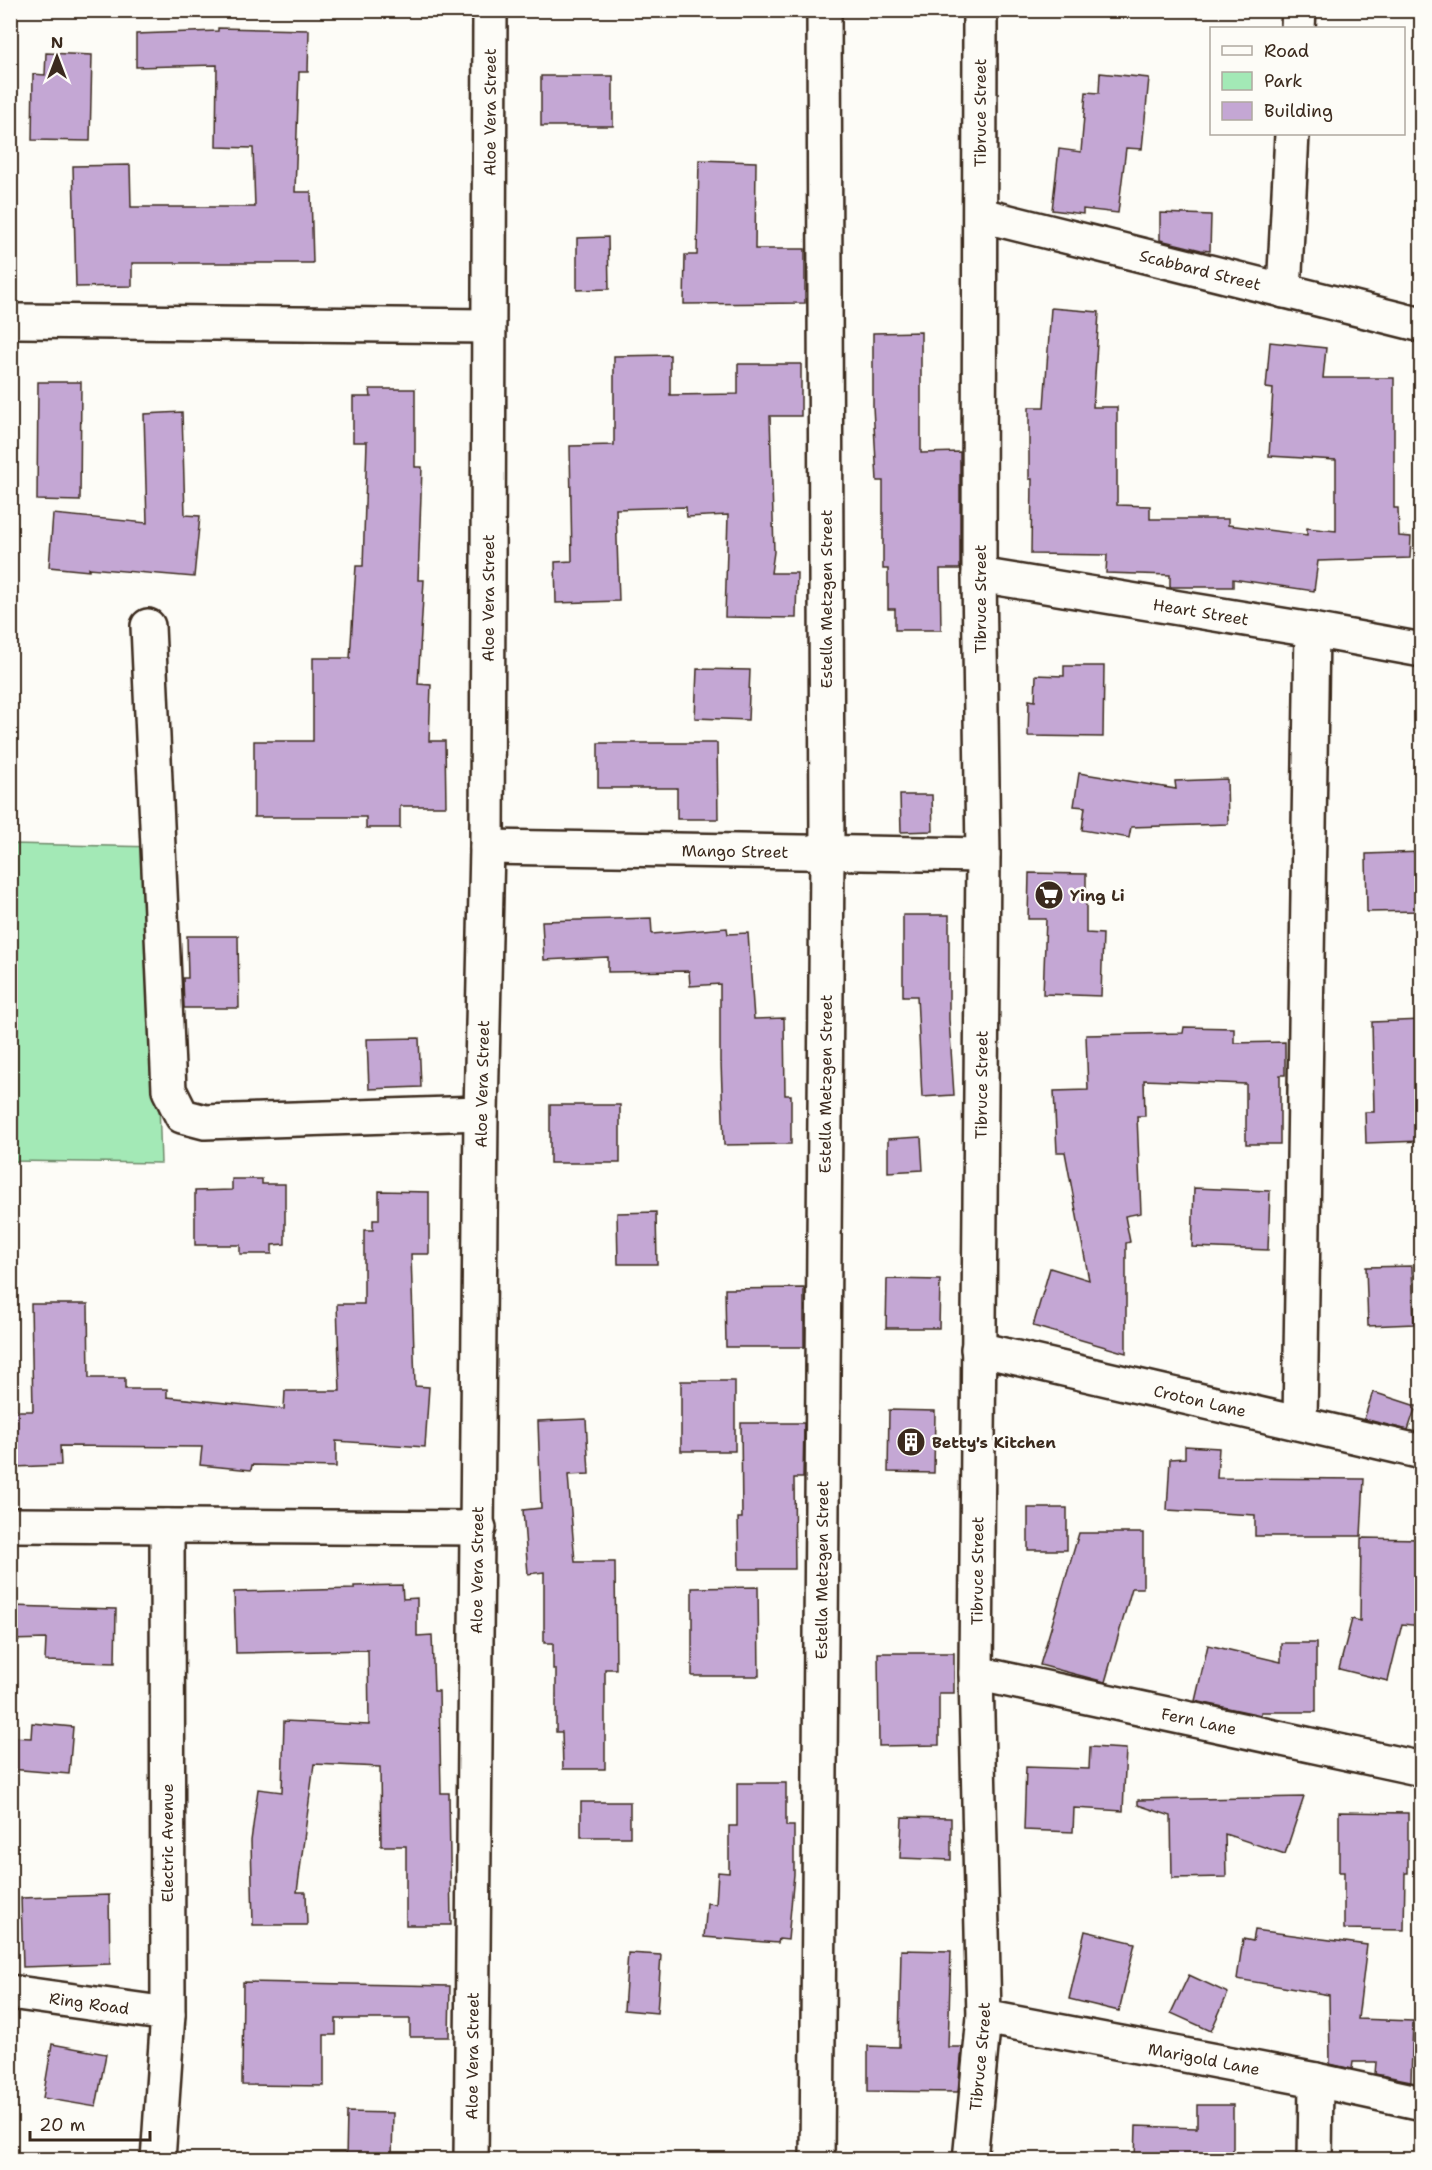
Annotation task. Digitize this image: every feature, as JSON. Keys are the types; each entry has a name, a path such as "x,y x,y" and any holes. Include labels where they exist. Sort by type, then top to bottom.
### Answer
{"street":[{"name":"Aloe Vera Street","path":"471,2160 481,1113 487,847 490,10"},
{"name":"Estella Metzgen Street","path":"817,2160 827,853 824,10"},
{"name":"Tibruce Street","path":"970,2160 984,2016 976,1673 983,855 979,575 980,10"},
{"path":"1298,27 1299,10"},
{"path":"1284,291 1292,135"},
{"name":"Scabbard Street","path":"981,216 1422,325"},
{"path":"20,321 488,326"},
{"name":"Heart Street","path":"979,575 1422,650"},
{"path":"148,626 169,1090 182,1116 205,1122 481,1113"},
{"path":"1300,1423 1312,630"},
{"name":"Mango Street","path":"487,847 983,855"},
{"name":"Croton Lane","path":"978,1349 1422,1452"},
{"path":"10,1525 478,1528"},
{"name":"Electric Avenue","path":"158,2160 168,2014 167,1526"},
{"name":"Fern Lane","path":"976,1673 1422,1769"},
{"name":"Ring Road","path":"10,1992 168,2014"},
{"name":"Marigold Lane","path":"984,2016 1316,2080 1422,2103"},
{"path":"1315,2160 1316,2080"}],"green space":[{"path":"11,844 159,847 156,1013 161,1163 11,1161"}],"building":[{"path":"218,28 309,30 308,72 299,72 295,192 311,192 313,263 132,263 132,286 76,287 73,166 130,165 131,207 255,207 253,148 216,147 217,65 136,67 136,34 218,31"},
{"path":"46,53 92,55 90,141 32,140 33,74 45,75"},
{"path":"1100,73 1149,78 1142,149 1126,148 1118,213 1083,209 1083,214 1052,210 1059,149 1081,152 1086,92 1099,93"},
{"path":"541,76 613,76 613,126 541,126"},
{"path":"699,160 756,162 755,249 805,249 805,303 684,304 685,255 697,255"},
{"path":"1160,213 1211,215 1210,251 1160,240"},
{"path":"608,237 609,289 577,290 577,238"},
{"path":"1051,308 1099,312 1093,407 1117,407 1117,505 1150,506 1150,519 1228,519 1228,525 1307,535 1307,528 1336,531 1336,460 1269,456 1273,389 1266,388 1270,342 1326,348 1323,378 1394,378 1394,508 1398,508 1399,536 1411,537 1410,558 1318,561 1314,591 1233,579 1233,587 1170,587 1170,575 1106,573 1107,555 1031,554 1032,479 1029,479 1029,407 1044,407"},
{"path":"921,332 921,453 960,452 960,569 940,569 941,630 895,630 895,609 888,609 888,569 883,569 883,481 877,481 873,406 873,333"},
{"path":"670,355 670,395 738,394 738,364 801,364 801,416 770,416 774,552 771,573 797,573 796,618 725,617 728,515 687,517 686,507 616,509 619,601 556,603 555,562 572,561 570,446 614,445 614,356"},
{"path":"38,382 81,382 80,501 37,500"},
{"path":"370,389 415,389 415,467 422,467 418,580 424,580 418,684 431,685 429,741 445,741 446,806 400,806 400,828 366,828 366,817 254,817 254,741 313,741 313,658 350,658 356,566 363,566 367,442 353,442 353,397 371,397"},
{"path":"182,412 185,515 200,516 194,577 49,567 53,514 147,523 144,414"},
{"path":"1064,666 1104,666 1103,737 1028,736 1029,700 1035,701 1036,675 1064,676"},
{"path":"697,669 750,670 748,720 695,718"},
{"path":"598,743 717,743 718,819 677,819 677,788 598,788"},
{"path":"1079,773 1176,789 1175,781 1227,779 1228,824 1131,827 1129,838 1082,830 1085,807 1074,806"},
{"path":"900,795 932,795 933,831 901,832"},
{"path":"1422,852 1422,911 1367,912 1366,854"},
{"path":"1029,873 1086,874 1086,933 1103,934 1101,996 1043,994 1046,919 1028,919"},
{"path":"903,915 949,915 949,1019 954,1095 922,1097 917,996 903,996"},
{"path":"651,918 652,934 727,928 728,934 748,933 754,1019 784,1018 785,1095 791,1095 791,1144 724,1145 720,1063 720,984 690,986 689,971 608,972 608,957 544,960 542,921"},
{"path":"187,936 238,936 239,1008 184,1008 183,978 188,978"},
{"path":"1422,1020 1422,1141 1366,1143 1365,1112 1374,1112 1372,1022"},
{"path":"1184,1027 1234,1028 1234,1043 1285,1042 1285,1075 1280,1075 1280,1144 1246,1144 1246,1084 1144,1080 1145,1116 1137,1116 1141,1213 1125,1216 1130,1242 1126,1243 1126,1353 1033,1326 1050,1268 1089,1280 1065,1152 1057,1152 1054,1091 1088,1090 1086,1035 1183,1033"},
{"path":"419,1038 421,1087 369,1089 367,1039"},
{"path":"550,1105 620,1105 620,1163 550,1163"},
{"path":"921,1137 923,1170 888,1172 888,1139"},
{"path":"232,1179 262,1179 262,1184 285,1184 285,1244 272,1245 272,1254 240,1254 240,1245 195,1245 195,1191 232,1190"},
{"path":"1194,1188 1270,1191 1268,1250 1192,1247"},
{"path":"379,1191 429,1192 429,1254 411,1254 415,1386 429,1387 425,1447 336,1441 336,1467 252,1465 251,1470 200,1465 202,1447 60,1446 61,1465 16,1467 13,1411 33,1411 31,1304 88,1304 89,1378 125,1378 125,1389 167,1389 167,1397 284,1409 285,1391 340,1391 337,1304 364,1304 364,1230 373,1230 373,1220 379,1220"},
{"path":"656,1212 657,1264 618,1264 617,1213"},
{"path":"1412,1266 1414,1324 1368,1326 1366,1267"},
{"path":"887,1279 940,1280 939,1328 886,1328"},
{"path":"804,1288 804,1347 726,1347 725,1289"},
{"path":"681,1381 735,1381 735,1451 681,1451"},
{"path":"1373,1392 1416,1406 1408,1430 1364,1419"},
{"name":"Betty's Kitchen","path":"889,1410 935,1411 934,1473 888,1472"},
{"path":"586,1419 589,1474 568,1475 575,1562 615,1562 616,1669 605,1669 605,1769 563,1769 562,1732 556,1732 556,1669 553,1669 553,1643 544,1643 544,1572 528,1574 523,1510 541,1508 538,1421"},
{"path":"741,1423 804,1423 803,1478 794,1478 795,1569 739,1569 738,1518 742,1518"},
{"path":"1185,1446 1219,1448 1217,1478 1364,1479 1361,1536 1255,1536 1255,1515 1167,1510 1170,1459 1185,1458"},
{"path":"1028,1508 1067,1508 1067,1550 1028,1550"},
{"path":"1079,1533 1143,1533 1143,1588 1132,1588 1105,1682 1040,1665"},
{"path":"1361,1538 1422,1539 1422,1626 1402,1624 1388,1681 1339,1669 1352,1619 1360,1621"},
{"path":"402,1585 403,1599 417,1598 417,1636 432,1635 434,1691 439,1691 441,1793 449,1793 451,1925 406,1925 406,1846 381,1846 380,1767 314,1764 297,1892 306,1892 307,1925 253,1925 251,1841 258,1789 282,1792 284,1721 369,1725 368,1650 236,1653 234,1592 354,1589 354,1586"},
{"path":"758,1587 759,1676 692,1676 692,1588"},
{"path":"10,1606 116,1609 115,1663 45,1661 46,1639 10,1640"},
{"path":"1281,1643 1316,1643 1316,1712 1261,1712 1261,1715 1195,1701 1208,1645 1281,1662"},
{"path":"878,1653 954,1653 954,1693 939,1693 939,1745 879,1746"},
{"path":"32,1723 73,1727 69,1774 10,1769 10,1737 31,1738"},
{"path":"1090,1747 1126,1749 1123,1811 1074,1808 1073,1832 1024,1830 1026,1767 1089,1769"},
{"path":"737,1783 786,1783 786,1826 794,1826 794,1874 788,1940 779,1939 778,1943 704,1937 707,1903 716,1904 718,1872 729,1873 729,1826 737,1826"},
{"path":"1304,1797 1285,1854 1225,1834 1226,1877 1172,1878 1171,1816 1138,1805 1138,1800"},
{"path":"581,1802 630,1802 630,1837 581,1837"},
{"path":"1339,1812 1408,1813 1408,1873 1405,1873 1404,1930 1344,1929 1344,1872 1339,1872"},
{"path":"902,1817 951,1818 951,1860 900,1858"},
{"path":"109,1895 110,1964 23,1967 21,1898"},
{"path":"1255,1930 1367,1945 1358,2019 1413,2021 1411,2081 1375,2074 1376,2062 1353,2062 1352,2069 1330,2064 1329,1995 1237,1979 1243,1939 1253,1941"},
{"path":"1085,1931 1135,1943 1119,2011 1069,1999"},
{"path":"901,1950 951,1951 948,2047 962,2047 958,2092 868,2091 868,2046 899,2047"},
{"path":"628,1953 661,1955 657,2013 624,2010"},
{"path":"1189,1975 1228,1993 1211,2031 1171,2013"},
{"path":"243,1982 450,1986 449,2037 410,2037 410,2019 336,2019 336,2035 324,2035 324,2086 242,2085"},
{"path":"52,2044 106,2054 96,2107 43,2098"},
{"path":"1197,2105 1233,2105 1233,2160 1135,2160 1136,2126 1197,2128"},
{"path":"347,2112 393,2113 392,2160 346,2160"}],"place":[{"name":"Ying Li","path":"1049,895"},
{"name":"Betty's Kitchen","path":"911,1442"}]}
